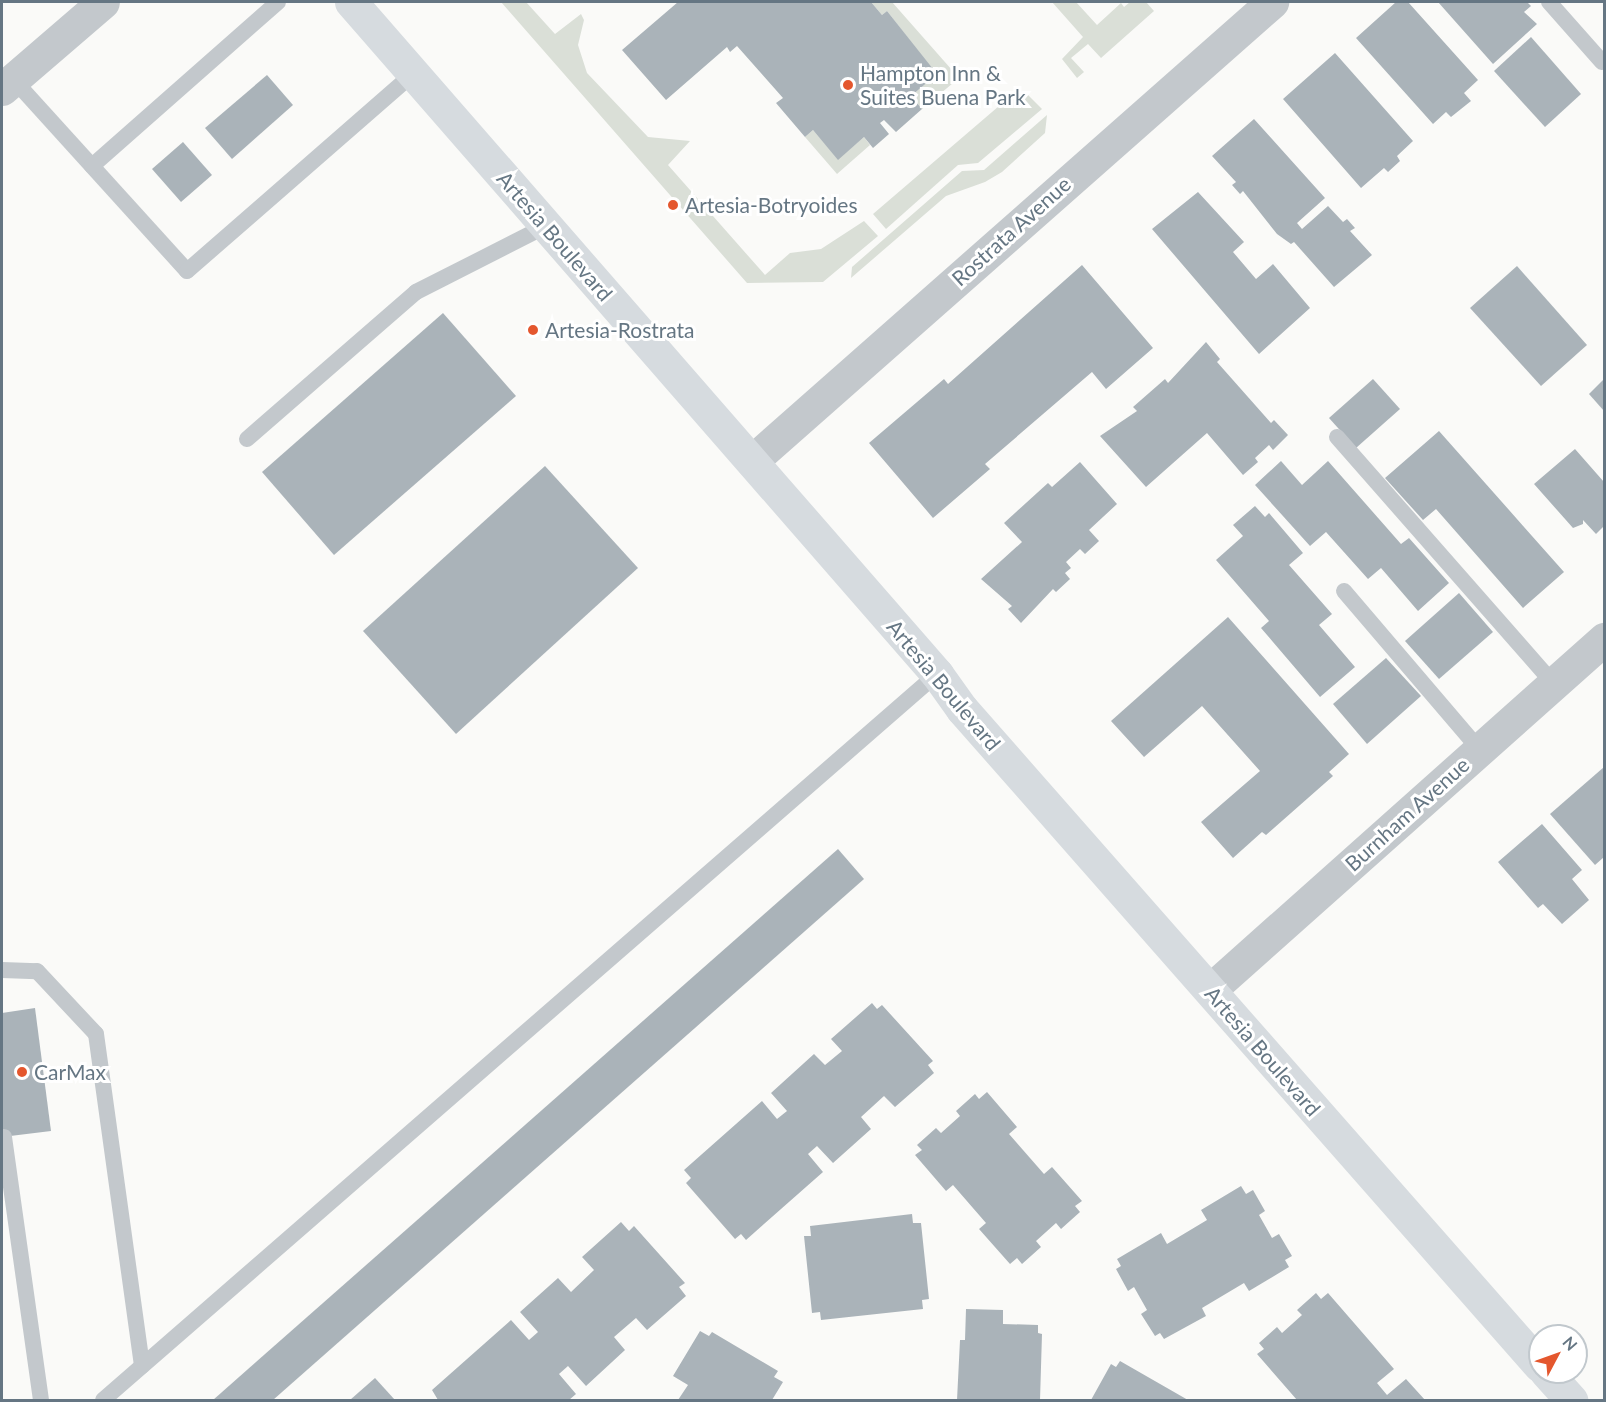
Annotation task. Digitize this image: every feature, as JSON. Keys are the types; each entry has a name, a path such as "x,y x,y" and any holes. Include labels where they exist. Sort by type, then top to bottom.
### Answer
{"main road":[{"name":"Artesia Boulevard","path":"351,2 937,674 962,709 1528,1352"},
{"path":"1556,1384 1571,1401"}],"street":[{"path":"7,84 103,2"},
{"name":"Rostrata Avenue","path":"752,461 1272,2"},
{"name":"Burnham Avenue","path":"1210,990 1605,639"}],"lane":[{"path":"92,166 278,2"},
{"path":"1549,2 1602,62"},
{"path":"7,84 92,166 187,271 414,73"},
{"path":"247,439 416,292 546,226"},
{"path":"1337,437 1553,683"},
{"path":"1344,591 1479,749"},
{"path":"103,1401 937,674"},
{"path":"2,970 37,971 96,1034 142,1366"},
{"path":"4,1137 41,1401"}],"shaded area":[{"path":"501,2 526,2 555,34 581,14 584,20 578,45 587,73 648,137 690,141 668,165 765,275 790,253 821,249 864,221 878,236 823,282 747,283"},
{"path":"871,2 892,2 959,78 922,109 911,96 936,74 887,11 882,15"},
{"path":"1052,2 1076,2 1097,25 1121,3 1124,7 1130,2 1146,2 1154,11 1101,58 1088,44 1071,58 1084,72 1077,78 1062,59 1083,37"},
{"path":"1026,93 1042,109 978,163 958,165 886,229 873,214 1013,94"},
{"path":"1047,115 1045,133 1002,172 985,182 946,196 851,278 852,267 962,171 984,170"},
{"path":"813,130 838,159 864,137 870,145 837,174 805,137"}],"building":[{"name":"Hampton Inn & Suites Buena Park","path":"678,2 871,2 882,15 887,11 937,74 911,96 922,109 896,132 884,120 880,123 889,134 873,148 864,137 838,160 813,130 805,137 776,103 783,98 737,46 730,52 727,47 666,100 622,50"},
{"path":"1396,2 1408,2 1478,80 1464,93 1471,101 1451,117 1446,112 1433,124 1356,38"},
{"path":"1438,2 1527,2 1531,6 1524,12 1537,24 1493,64"},
{"path":"1531,37 1581,94 1545,127 1494,71"},
{"path":"1335,53 1413,141 1397,156 1400,161 1388,172 1384,168 1361,188 1283,99"},
{"path":"267,75 293,105 232,159 205,128"},
{"path":"1254,119 1325,198 1297,223 1302,229 1328,206 1343,222 1347,219 1355,228 1350,231 1372,255 1334,287 1294,242 1291,244 1277,234 1243,191 1240,194 1232,185 1236,182 1212,156"},
{"path":"183,142 212,175 181,202 152,169"},
{"path":"1198,192 1244,242 1233,252 1256,279 1273,264 1310,308 1259,354 1152,229"},
{"path":"1082,265 1153,348 1106,389 1092,372 985,464 990,469 933,518 869,443 944,379 948,384"},
{"path":"1517,266 1587,345 1541,386 1470,308"},
{"path":"443,313 516,396 334,555 262,472"},
{"path":"1206,342 1220,359 1217,362 1271,423 1274,420 1288,435 1273,450 1269,445 1255,458 1258,462 1243,475 1207,433 1146,487 1100,436 1137,411 1133,407 1165,379 1168,383"},
{"path":"1373,379 1400,409 1356,448 1329,418"},
{"path":"1604,379 1604,411 1589,394"},
{"path":"1439,431 1564,572 1523,608 1436,509 1423,520 1385,478"},
{"path":"1575,449 1604,482 1604,526 1596,534 1583,520 1583,524 1573,528 1534,484"},
{"path":"1281,461 1302,485 1328,461 1401,544 1409,538 1449,583 1418,611 1381,568 1368,579 1326,532 1310,546 1255,485"},
{"path":"1080,462 1117,504 1089,530 1099,541 1085,554 1080,549 1066,562 1071,568 1065,573 1070,579 1056,592 1053,589 1021,623 1008,609 1012,606 981,579 1022,542 1004,523 1048,483 1052,487"},
{"path":"545,466 638,568 456,734 363,631"},
{"path":"1255,506 1265,517 1269,513 1303,553 1289,565 1332,614 1319,625 1355,667 1320,697 1261,628 1269,621 1216,560 1243,536 1233,525"},
{"path":"1459,593 1493,632 1439,679 1405,641"},
{"path":"1228,617 1349,754 1329,772 1333,776 1266,835 1262,832 1233,858 1201,822 1260,771 1202,706 1144,757 1111,721"},
{"path":"1386,658 1421,696 1367,744 1333,704"},
{"path":"1604,767 1604,857 1595,865 1550,814"},
{"path":"1542,824 1582,870 1572,879 1589,900 1562,924 1543,904 1538,908 1498,862"},
{"path":"838,849 864,879 273,1400 213,1400"},
{"path":"872,1003 877,1009 882,1005 933,1061 928,1065 934,1073 895,1107 884,1096 861,1117 871,1129 833,1163 817,1146 808,1154 823,1172 746,1240 741,1234 735,1239 686,1183 691,1178 684,1170 762,1101 777,1119 787,1111 771,1093 814,1054 825,1065 842,1051 831,1039"},
{"name":"CarMax","path":"35,1008 51,1131 2,1137 2,1013"},
{"path":"987,1092 1017,1127 1009,1134 1044,1174 1052,1167 1082,1201 1075,1206 1080,1212 1061,1229 1056,1223 1036,1241 1041,1247 1022,1264 1017,1258 1010,1264 979,1229 986,1223 953,1185 946,1191 915,1155 922,1150 917,1145 936,1128 941,1133 960,1116 956,1111 975,1094 979,1099"},
{"path":"1241,1186 1246,1194 1253,1190 1265,1211 1259,1215 1272,1238 1279,1234 1292,1256 1285,1260 1289,1267 1249,1291 1244,1283 1202,1308 1206,1316 1164,1339 1160,1333 1155,1336 1141,1314 1147,1310 1134,1287 1128,1291 1116,1269 1121,1266 1117,1259 1161,1233 1167,1244 1207,1220 1201,1210"},
{"path":"912,1214 913,1223 921,1223 929,1299 922,1300 923,1309 821,1320 820,1312 812,1313 804,1236 811,1236 810,1226"},
{"path":"621,1222 629,1231 634,1226 685,1283 679,1287 686,1296 647,1330 636,1318 614,1337 625,1350 586,1386 568,1366 559,1374 576,1394 569,1400 438,1400 432,1390 511,1320 529,1340 538,1332 520,1312 558,1278 571,1292 594,1270 582,1257"},
{"path":"1316,1293 1321,1299 1328,1293 1394,1369 1377,1383 1387,1395 1406,1379 1425,1400 1297,1400 1257,1354 1264,1349 1259,1343 1277,1327 1282,1333 1302,1315 1297,1310"},
{"path":"966,1309 1003,1310 1003,1324 1038,1325 1038,1333 1042,1334 1040,1400 957,1400 960,1340 965,1340"},
{"path":"700,1331 709,1336 712,1332 778,1371 774,1377 783,1382 772,1400 678,1400 688,1385 673,1376"},
{"path":"1120,1361 1188,1400 1091,1400 1111,1364 1116,1367"},
{"path":"375,1378 395,1400 350,1400"}],"place":[{"name":"Hampton Inn & Suites Buena Park","path":"848,85"},
{"name":"Artesia-Botryoides","path":"673,205"},
{"name":"Artesia-Rostrata","path":"533,330"},
{"name":"CarMax","path":"22,1072"}]}
